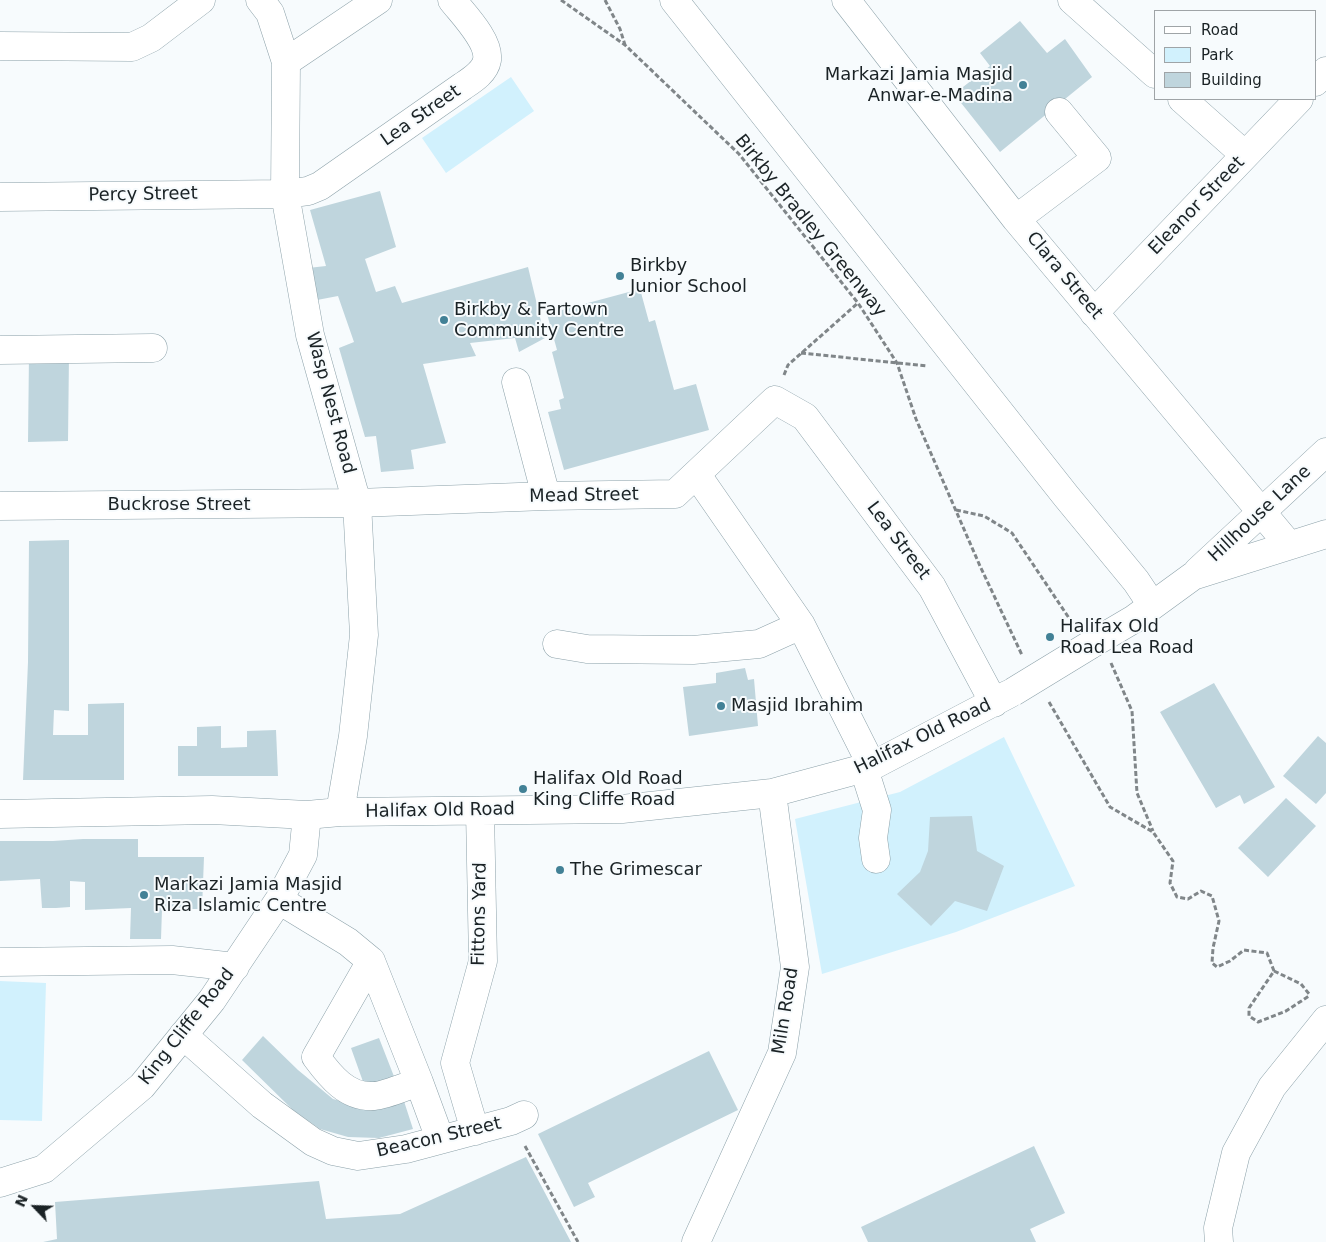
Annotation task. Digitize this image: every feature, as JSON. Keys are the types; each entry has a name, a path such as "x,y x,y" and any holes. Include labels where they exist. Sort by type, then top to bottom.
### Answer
{"street":[{"path":"0,46 132,46 151,38 201,0"},
{"name":"Wasp Nest Road","path":"260,0 270,13 286,62 286,194 310,335 357,503 364,635 353,736 340,812"},
{"path":"286,62 378,0"},
{"name":"Lea Street","path":"286,194 308,191 320,186 463,86 482,70 487,61 485,45 477,31 452,0"},
{"path":"674,0 1060,488 1136,581 1152,605"},
{"name":"Clara Street","path":"846,0 1016,219 1289,546"},
{"path":"1072,0 1154,73"},
{"path":"1316,81 1326,71"},
{"path":"1183,100 1245,155"},
{"name":"Eleanor Street","path":"1094,313 1298,100"},
{"path":"1016,219 1096,158 1059,112"},
{"name":"Percy Street","path":"0,197 286,194"},
{"path":"0,350 153,348"},
{"path":"516,382 546,496"},
{"name":"Lea Street","path":"775,400 805,417 932,587 1003,698"},
{"name":"Mead Street","path":"357,503 546,496 675,494 775,400"},
{"name":"Hillhouse Lane","path":"1193,576 1326,452"},
{"path":"697,475 801,625 868,767 877,810 873,838 876,859"},
{"name":"Buckrose Street","path":"0,506 357,503"},
{"name":"Halifax Old Road","path":"0,814 212,810 306,815 340,812 622,809 772,793 868,767 1003,698 1090,645 1193,576 1326,534"},
{"path":"557,644 587,648 694,650 759,644 801,625"},
{"name":"Miln Road","path":"696,1242 782,1053 795,967 772,793"},
{"name":"Fittons Yard","path":"475,1131 455,1063 483,961 480,811"},
{"name":"King Cliffe Road","path":"0,1183 44,1168 142,1086 212,1000 279,900 303,855 306,815"},
{"path":"279,900 348,942 371,961 440,1139"},
{"path":"0,962 172,960 235,967"},
{"path":"371,961 316,1057 336,1082 359,1094 375,1096 419,1082"},
{"path":"1218,1242 1218,1228 1236,1153 1272,1087 1321,1011"},
{"name":"Beacon Street","path":"183,1035 262,1105 313,1142 334,1151 358,1156 406,1149 518,1118"}],"path":[{"name":"Birkby Bradley Greenway","path":"562,0 624,44 739,154 858,302 897,363 916,419 980,566 1017,645"},
{"name":"Birkby Bradley Greenway","path":"605,0 620,29 624,44"},
{"path":"775,400 788,365 858,302"},
{"path":"801,353 931,367"},
{"path":"1051,706 1110,807 1153,832 1173,861 1170,883 1177,897 1188,899 1201,891 1212,896 1219,920 1212,963 1217,967 1230,961 1244,950 1267,953 1274,972 1301,984 1321,1011"},
{"path":"1274,972 1249,1008 1250,1016 1258,1022 1286,1011 1310,995"},
{"path":"518,1118 578,1242"}],"green space":[{"path":"511,77 534,111 446,173 422,138"},
{"path":"1004,737 1075,886 956,932 822,974 795,819 900,792"},
{"path":"0,981 46,983 42,1121 0,1120"}],"building":[{"name":"Markazi Jamia Masjid Anwar-e-Madina","path":"1020,21 1047,53 1065,39 1092,77 1000,152 954,94 990,66 980,53"},
{"name":"Birkby & Fartown Community Centre","path":"380,191 396,247 365,259 376,292 395,286 402,303 528,267 545,338 519,352 515,338 470,343 476,356 423,364 446,443 411,450 414,469 381,472 376,436 365,437 339,348 354,342 338,296 317,300 308,268 326,266 310,210"},
{"path":"640,289 649,322 655,320 674,390 696,384 709,430 564,470 548,412 561,409 559,400 564,398 552,352 557,350 547,314"},
{"path":"29,354 69,355 68,441 28,442"},
{"path":"69,540 69,711 54,710 53,735 88,735 88,704 124,703 124,780 23,780 28,662 29,541"},
{"name":"Masjid Ibrahim","path":"745,668 748,680 754,679 758,726 689,736 683,687 716,683 716,673"},
{"path":"1214,683 1275,787 1244,804 1240,795 1216,808 1160,712"},
{"path":"221,726 221,748 247,747 247,731 276,730 278,776 178,776 178,746 197,746 197,727"},
{"path":"1318,736 1326,743 1326,793 1316,804 1283,776"},
{"path":"1286,798 1316,826 1268,877 1238,848"},
{"path":"972,816 977,851 1004,866 987,911 955,901 931,926 897,894 920,872 928,851 930,817"},
{"name":"Markazi Jamia Masjid Riza Islamic Centre","path":"138,839 138,857 204,857 202,909 162,909 161,939 130,939 131,908 85,910 85,882 70,881 70,907 42,908 40,879 0,881 0,841"},
{"path":"263,1036 298,1070 333,1099 355,1105 402,1095 413,1129 379,1138 348,1137 320,1129 293,1110 242,1060"},
{"path":"379,1038 395,1079 366,1090 351,1048"},
{"path":"709,1051 738,1110 588,1183 595,1197 574,1207 538,1134"},
{"path":"1034,1146 1065,1213 1030,1229 1036,1242 868,1242 861,1227"},
{"path":"526,1157 571,1242 43,1242 57,1239 55,1202 319,1181 326,1219 400,1214"}],"place":[{"name":"Markazi Jamia Masjid Anwar-e-Madina","path":"1023,85"},
{"name":"Birkby Junior School","path":"620,276"},
{"name":"Birkby & Fartown Community Centre","path":"444,320"},
{"name":"Halifax Old Road Lea Road","path":"1050,637"},
{"name":"Masjid Ibrahim","path":"721,706"},
{"name":"Halifax Old Road King Cliffe Road","path":"523,789"},
{"name":"The Grimescar","path":"560,870"},
{"name":"Markazi Jamia Masjid Riza Islamic Centre","path":"144,895"}]}
